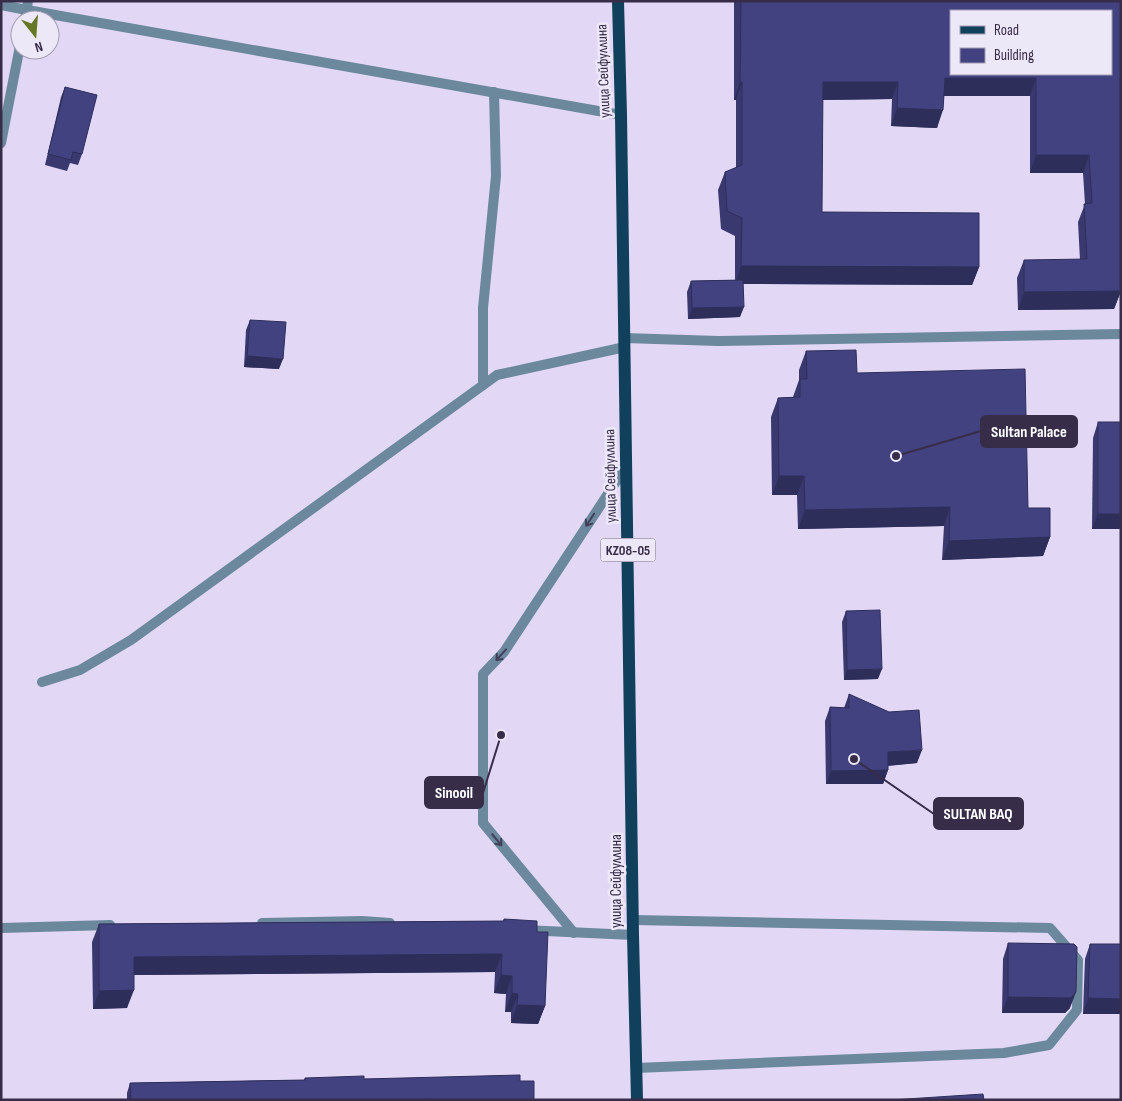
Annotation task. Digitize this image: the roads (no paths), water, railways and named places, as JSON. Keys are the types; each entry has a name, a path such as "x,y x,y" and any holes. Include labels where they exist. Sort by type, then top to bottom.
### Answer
{"main road":[{"name":"улица Сейфуллина","path":"618,1 637,1100"}],"street":[{"path":"1,5 27,10"},
{"path":"60,16 621,115"},
{"path":"1,143 17,60"},
{"path":"483,384 483,308 496,176 494,92"},
{"path":"42,682 80,670 131,640 497,375 624,343 1121,334"},
{"path":"574,932 483,823 483,674 504,652 627,465"},
{"path":"633,920 1050,928 1078,960 1077,1010 1049,1045 1004,1053 636,1068"},
{"path":"252,923 362,921 400,923"},
{"path":"1,928 123,925"},
{"path":"516,929 633,935"}],"place":[{"name":"Sultan Palace","path":"896,456"},
{"name":"Sinooil","path":"501,735"},
{"name":"SULTAN BAQ","path":"854,759"}]}
